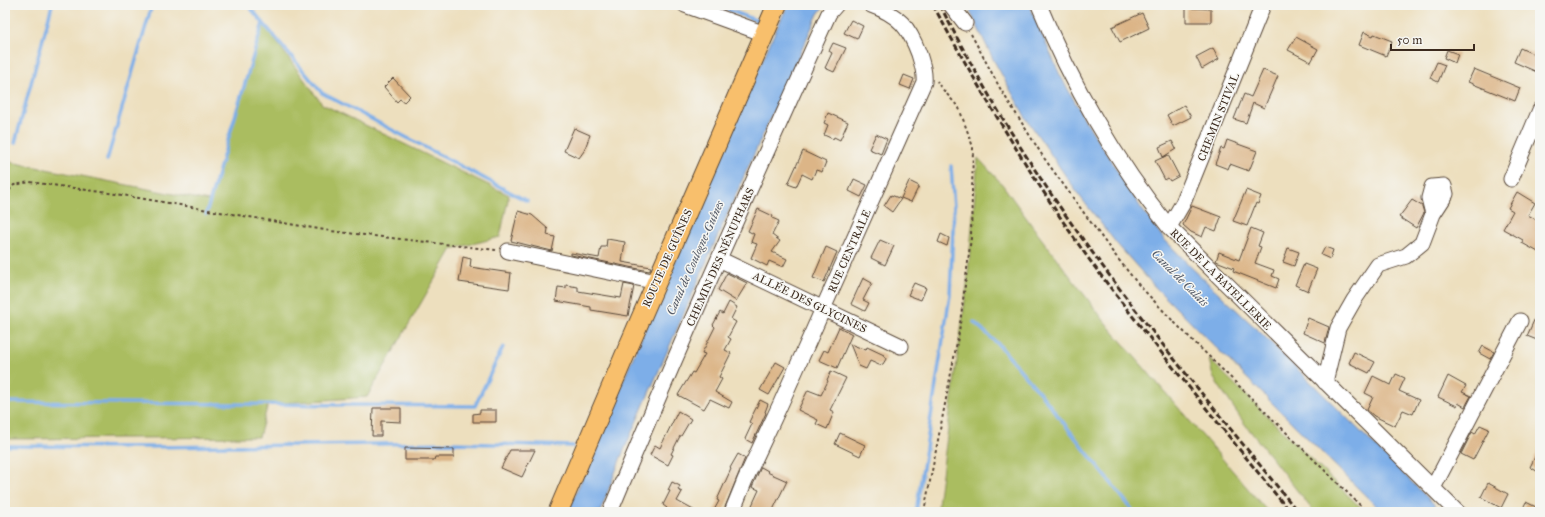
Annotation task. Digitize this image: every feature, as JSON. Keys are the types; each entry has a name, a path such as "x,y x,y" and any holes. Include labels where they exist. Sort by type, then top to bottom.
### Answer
{"main road":[{"name":"ROUTE DE GUÎNES","path":"558,512 777,5"}],"street":[{"path":"685,5 765,34"},
{"name":"CHEMIN DES NÉNUPHARS","path":"610,512 719,258 829,13 836,5"},
{"name":"RUE CENTRALE","path":"732,512 924,82 925,76 922,64 908,30 891,14 871,5"},
{"path":"951,5 965,23"},
{"name":"RUE DE LA BATELLERIE","path":"1039,5 1061,52 1100,127 1132,180 1169,227 1457,512"},
{"name":"CHEMIN STIVAL","path":"1169,227 1183,203 1263,5"},
{"path":"1511,179 1540,110"},
{"path":"1325,382 1338,328 1354,300 1378,265 1406,256 1422,243 1433,214"},
{"path":"508,251 657,282"},
{"name":"ALLÉE DES GLYCINES","path":"719,258 901,346"},
{"path":"1433,488 1520,321"}],"path":[{"path":"965,23 1002,90 1044,158 1111,250 1138,284 1173,321 1367,512"},
{"path":"924,512 959,332 971,238 973,147 959,108 939,86"},
{"path":"5,195 14,185 30,182 116,194 330,232 508,251"}],"green space":[{"path":"263,23 322,104 509,195 500,237 452,249 367,397 268,404 259,437 5,439 5,161 209,201"},
{"path":"978,158 1002,184 1109,327 1268,512 937,512 967,285"},
{"path":"1209,359 1365,512 1314,512 1244,423 1213,377"}],"water":[{"name":"Canal de Coulogne-Guînes","path":"788,5 825,5 818,14 744,176 621,457 600,512 568,512 637,348"},
{"name":"Canal de Calais","path":"967,5 1029,5 1060,75 1085,120 1141,208 1164,239 1442,512 1382,512 1156,288 1117,244 1078,194 1026,118 993,59"}],"building":[{"path":"1186,8 1211,9 1211,22 1186,22"},
{"path":"1142,13 1149,28 1120,42 1112,27"},
{"path":"851,20 863,26 857,39 844,33"},
{"path":"1364,32 1392,41 1386,56 1359,45"},
{"path":"1296,37 1318,49 1311,62 1288,50"},
{"path":"833,43 846,48 834,72 825,68 832,53 829,51"},
{"path":"1213,48 1219,59 1202,69 1196,57"},
{"path":"1520,48 1540,57 1540,66 1537,72 1514,62"},
{"path":"1447,50 1458,54 1455,63 1444,58"},
{"path":"1437,62 1445,65 1438,82 1430,78"},
{"path":"1474,69 1520,88 1515,101 1468,82"},
{"path":"1263,70 1278,76 1264,108 1253,103 1246,123 1234,119 1244,94 1251,97"},
{"path":"904,75 914,79 910,89 900,85"},
{"path":"393,78 410,96 404,102 400,99 397,102 384,87"},
{"path":"1184,105 1191,117 1173,126 1167,115"},
{"path":"828,113 848,122 840,140 824,135 828,125 824,123"},
{"path":"574,128 590,135 584,151 579,158 564,151"},
{"path":"876,134 887,139 881,154 869,149"},
{"path":"1227,140 1257,151 1249,171 1230,164 1228,169 1215,164 1221,148 1224,149"},
{"path":"1172,141 1176,149 1163,157 1159,147"},
{"path":"803,151 826,162 822,172 816,170 812,179 802,174 796,187 788,184"},
{"path":"1168,155 1179,176 1170,181 1168,178 1165,180 1155,161"},
{"path":"854,179 867,185 861,197 849,191"},
{"path":"909,181 919,186 911,202 901,198"},
{"path":"1246,190 1261,196 1258,204 1256,203 1247,226 1233,221"},
{"path":"1517,192 1535,203 1528,215 1540,222 1540,253 1522,243 1523,240 1503,229 1513,211 1508,208"},
{"path":"891,195 901,199 892,212 884,206"},
{"path":"1412,200 1422,206 1424,213 1416,228 1399,217"},
{"path":"1192,206 1221,217 1216,231 1206,227 1202,237 1191,232 1183,225"},
{"path":"758,209 773,216 772,218 779,221 772,235 780,241 772,252 787,259 783,267 769,261 767,266 751,258 757,244 751,242 754,234 748,231"},
{"path":"518,211 532,215 548,229 547,235 555,237 552,251 511,241"},
{"path":"1251,228 1263,233 1258,246 1261,247 1255,263 1274,270 1272,276 1279,279 1276,288 1233,271 1234,268 1216,261 1219,252 1239,260"},
{"path":"941,234 949,238 947,246 938,242"},
{"path":"607,239 625,242 622,262 651,267 649,271 571,255 571,253 599,258 601,247 606,247"},
{"path":"880,240 894,246 885,265 871,258"},
{"path":"826,247 837,252 824,282 813,278"},
{"path":"1325,247 1333,250 1330,259 1321,255"},
{"path":"1288,248 1299,252 1294,266 1283,262"},
{"path":"463,257 471,259 470,267 511,273 509,289 459,282"},
{"path":"1304,264 1317,269 1308,291 1295,285"},
{"path":"727,273 747,283 736,301 718,290"},
{"path":"863,278 872,283 863,300 869,303 865,311 851,304"},
{"path":"914,283 926,288 921,300 908,295"},
{"path":"624,284 634,286 628,316 591,310 591,307 556,301 558,287 566,288 566,285 578,287 578,291 621,298"},
{"path":"729,302 737,307 731,319 736,322 728,337 731,339 725,350 731,353 719,377 722,379 715,392 732,402 729,408 710,399 704,409 678,395 692,372 694,373 705,354 702,353 715,327 713,325 720,312 723,314"},
{"path":"1540,307 1540,334 1537,340 1527,336"},
{"path":"1308,318 1329,327 1325,343 1303,333"},
{"path":"839,327 852,334 837,368 819,360 824,350 828,352"},
{"path":"850,344 866,350 867,347 884,355 886,359 883,364 879,365 870,361 866,369 859,366"},
{"path":"1483,346 1494,352 1490,359 1479,353"},
{"path":"1354,352 1375,362 1369,373 1349,363"},
{"path":"776,362 785,367 769,395 760,390"},
{"path":"831,371 846,378 830,410 834,412 827,429 816,424 818,420 798,410 808,390 821,395"},
{"path":"1396,374 1405,378 1399,391 1419,400 1413,414 1403,410 1395,426 1374,416 1367,410 1373,397 1365,393 1373,376 1391,385"},
{"path":"1448,376 1466,386 1462,392 1471,396 1465,407 1458,403 1457,406 1438,397"},
{"path":"760,400 768,404 766,413 752,443 745,439 752,424 749,422"},
{"path":"373,408 401,408 401,422 381,421 381,436 372,436"},
{"path":"480,410 496,410 496,422 473,422 473,414 480,413"},
{"path":"678,411 691,419 671,454 673,455 668,465 650,455 655,445 660,448"},
{"path":"1480,425 1489,429 1473,460 1461,454 1472,432 1475,434"},
{"path":"840,433 865,445 860,456 835,444"},
{"path":"1540,447 1540,473 1530,467"},
{"path":"405,448 454,449 454,457 435,457 434,460 405,460"},
{"path":"510,450 535,450 522,477 501,468"},
{"path":"738,454 745,458 723,512 713,512 719,501 717,500 731,469 730,468"},
{"path":"761,467 768,471 767,472 787,481 772,512 749,512 759,490 752,487"},
{"path":"672,482 680,486 678,490 682,492 677,501 697,512 665,512 667,508 663,505 670,491 668,490"},
{"path":"1488,483 1508,494 1501,508 1481,497"},
{"path":"1526,502 1540,509 1540,512 1521,512"}],"waterway":[{"path":"15,143 52,5"},
{"path":"107,160 152,5"},
{"path":"248,5 322,93 527,201"},
{"path":"715,5 758,21"},
{"path":"206,214 263,23"},
{"path":"916,512 950,295 954,208 951,166"},
{"path":"974,322 998,344 1040,393 1134,512"},
{"path":"5,402 475,406 503,347"},
{"path":"5,446 151,447 454,443 573,446"}],"railway":[{"path":"933,5 1006,132 1065,225 1086,255 1176,371 1290,512"},
{"path":"940,5 986,91 1055,201 1128,300 1298,512"}]}
